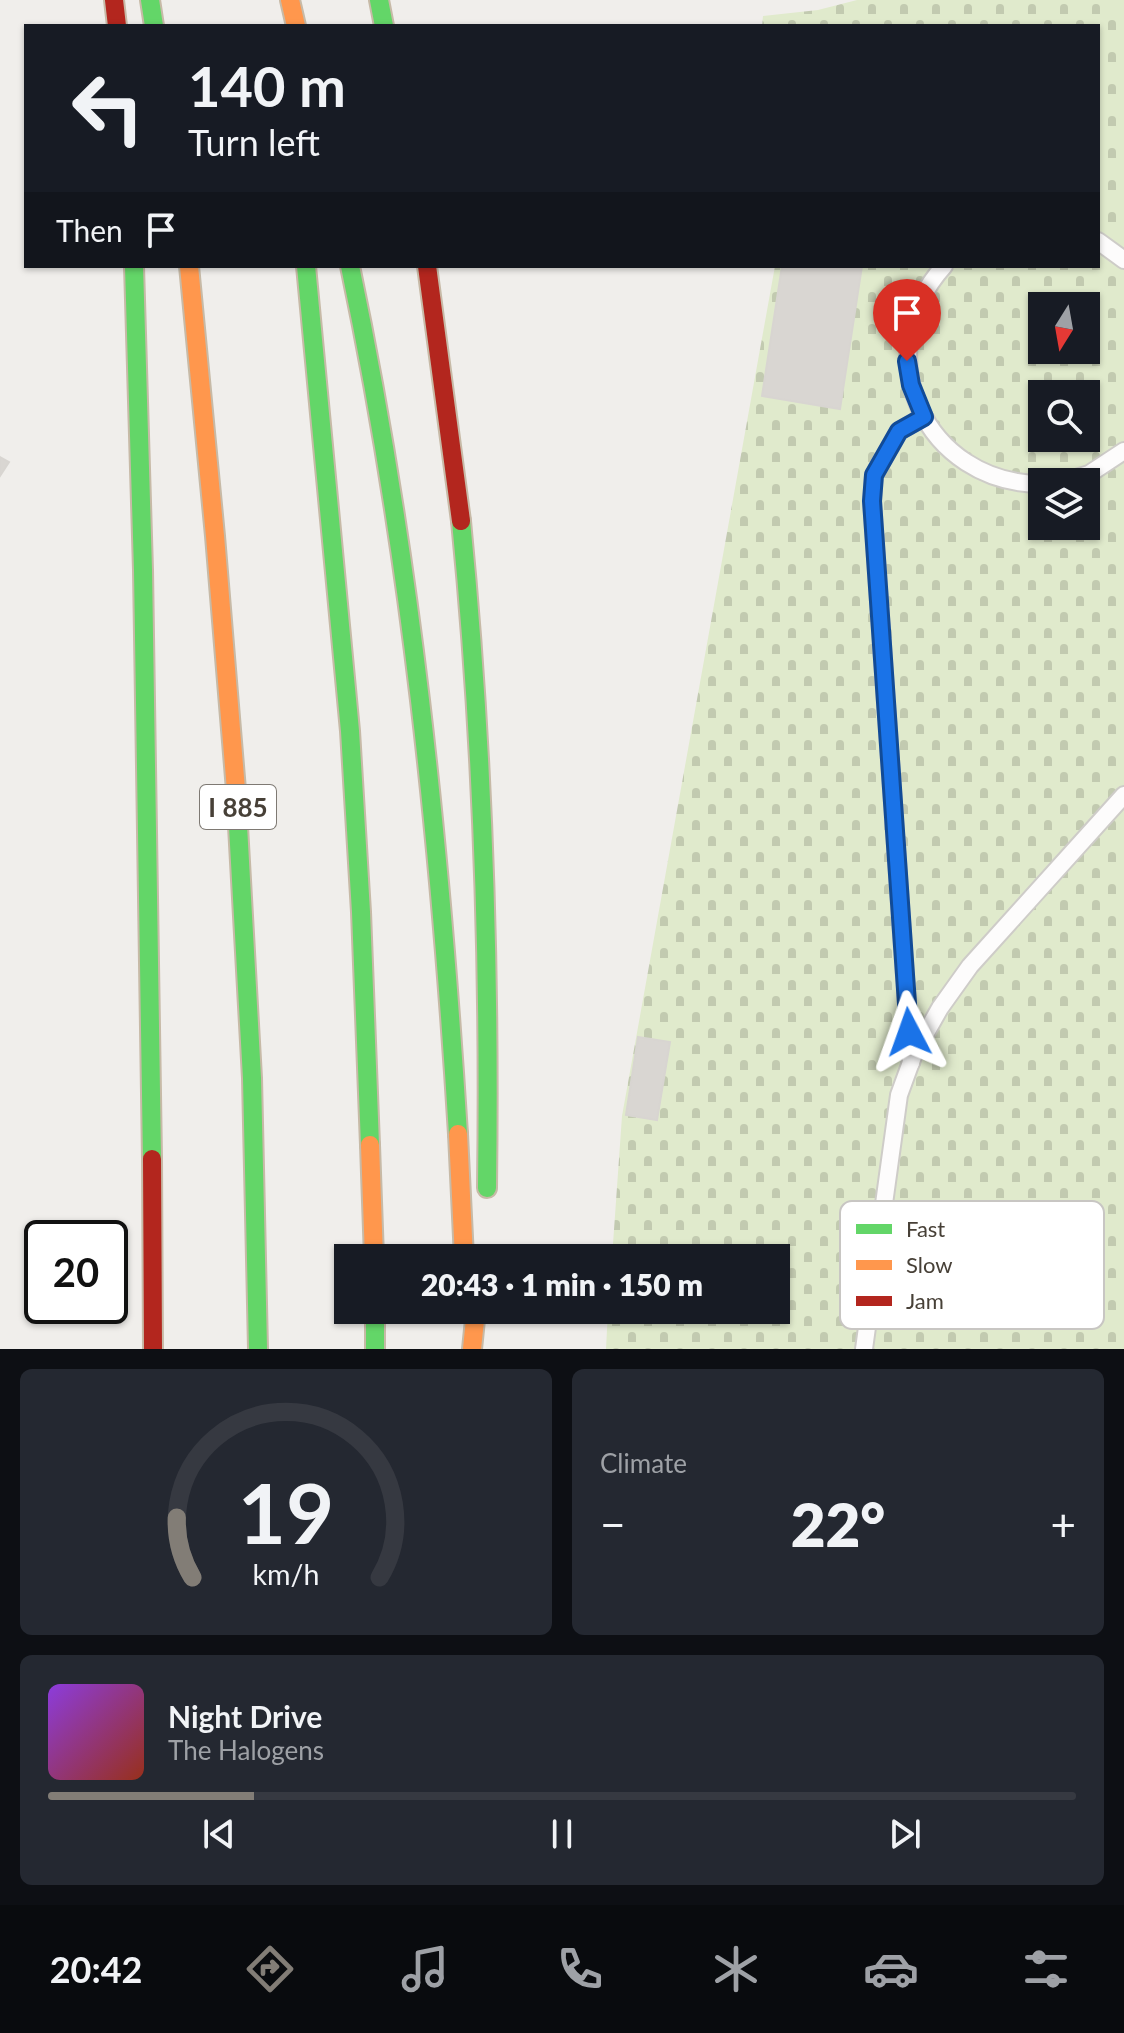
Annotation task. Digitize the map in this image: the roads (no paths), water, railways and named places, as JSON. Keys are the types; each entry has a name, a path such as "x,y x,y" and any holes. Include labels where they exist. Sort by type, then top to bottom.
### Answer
{"highway":[{"path":"114,0 117,24"},
{"path":"150,0 154,24"},
{"path":"275,0 278,24"},
{"path":"290,0 296,24"},
{"path":"379,0 384,24"},
{"path":"134,268 143,586 153,1349"},
{"name":"I 885","path":"189,268 216,536 237,805 251,1078 258,1349"},
{"path":"306,268 333,526 354,797 374,1244"},
{"path":"350,268 384,441 422,711 448,982 463,1244"},
{"path":"427,268 452,440 477,710 488,981 486,1201"},
{"path":"375,1324 375,1349"},
{"path":"467,1324 470,1349"},
{"path":"470,1349 474,1324"}],"lane":[{"path":"1100,242 1124,260"},
{"path":"942,268 919,302 908,338 907,361 911,385 924,417 943,444 965,463 1006,481 1028,483"},
{"path":"911,1063 872,501 874,475 899,431 924,417"},
{"path":"1098,468 1124,451"},
{"path":"884,1201 899,1095 911,1063 940,1008 970,966 1124,795"},
{"path":"864,1349 867,1329"}]}
